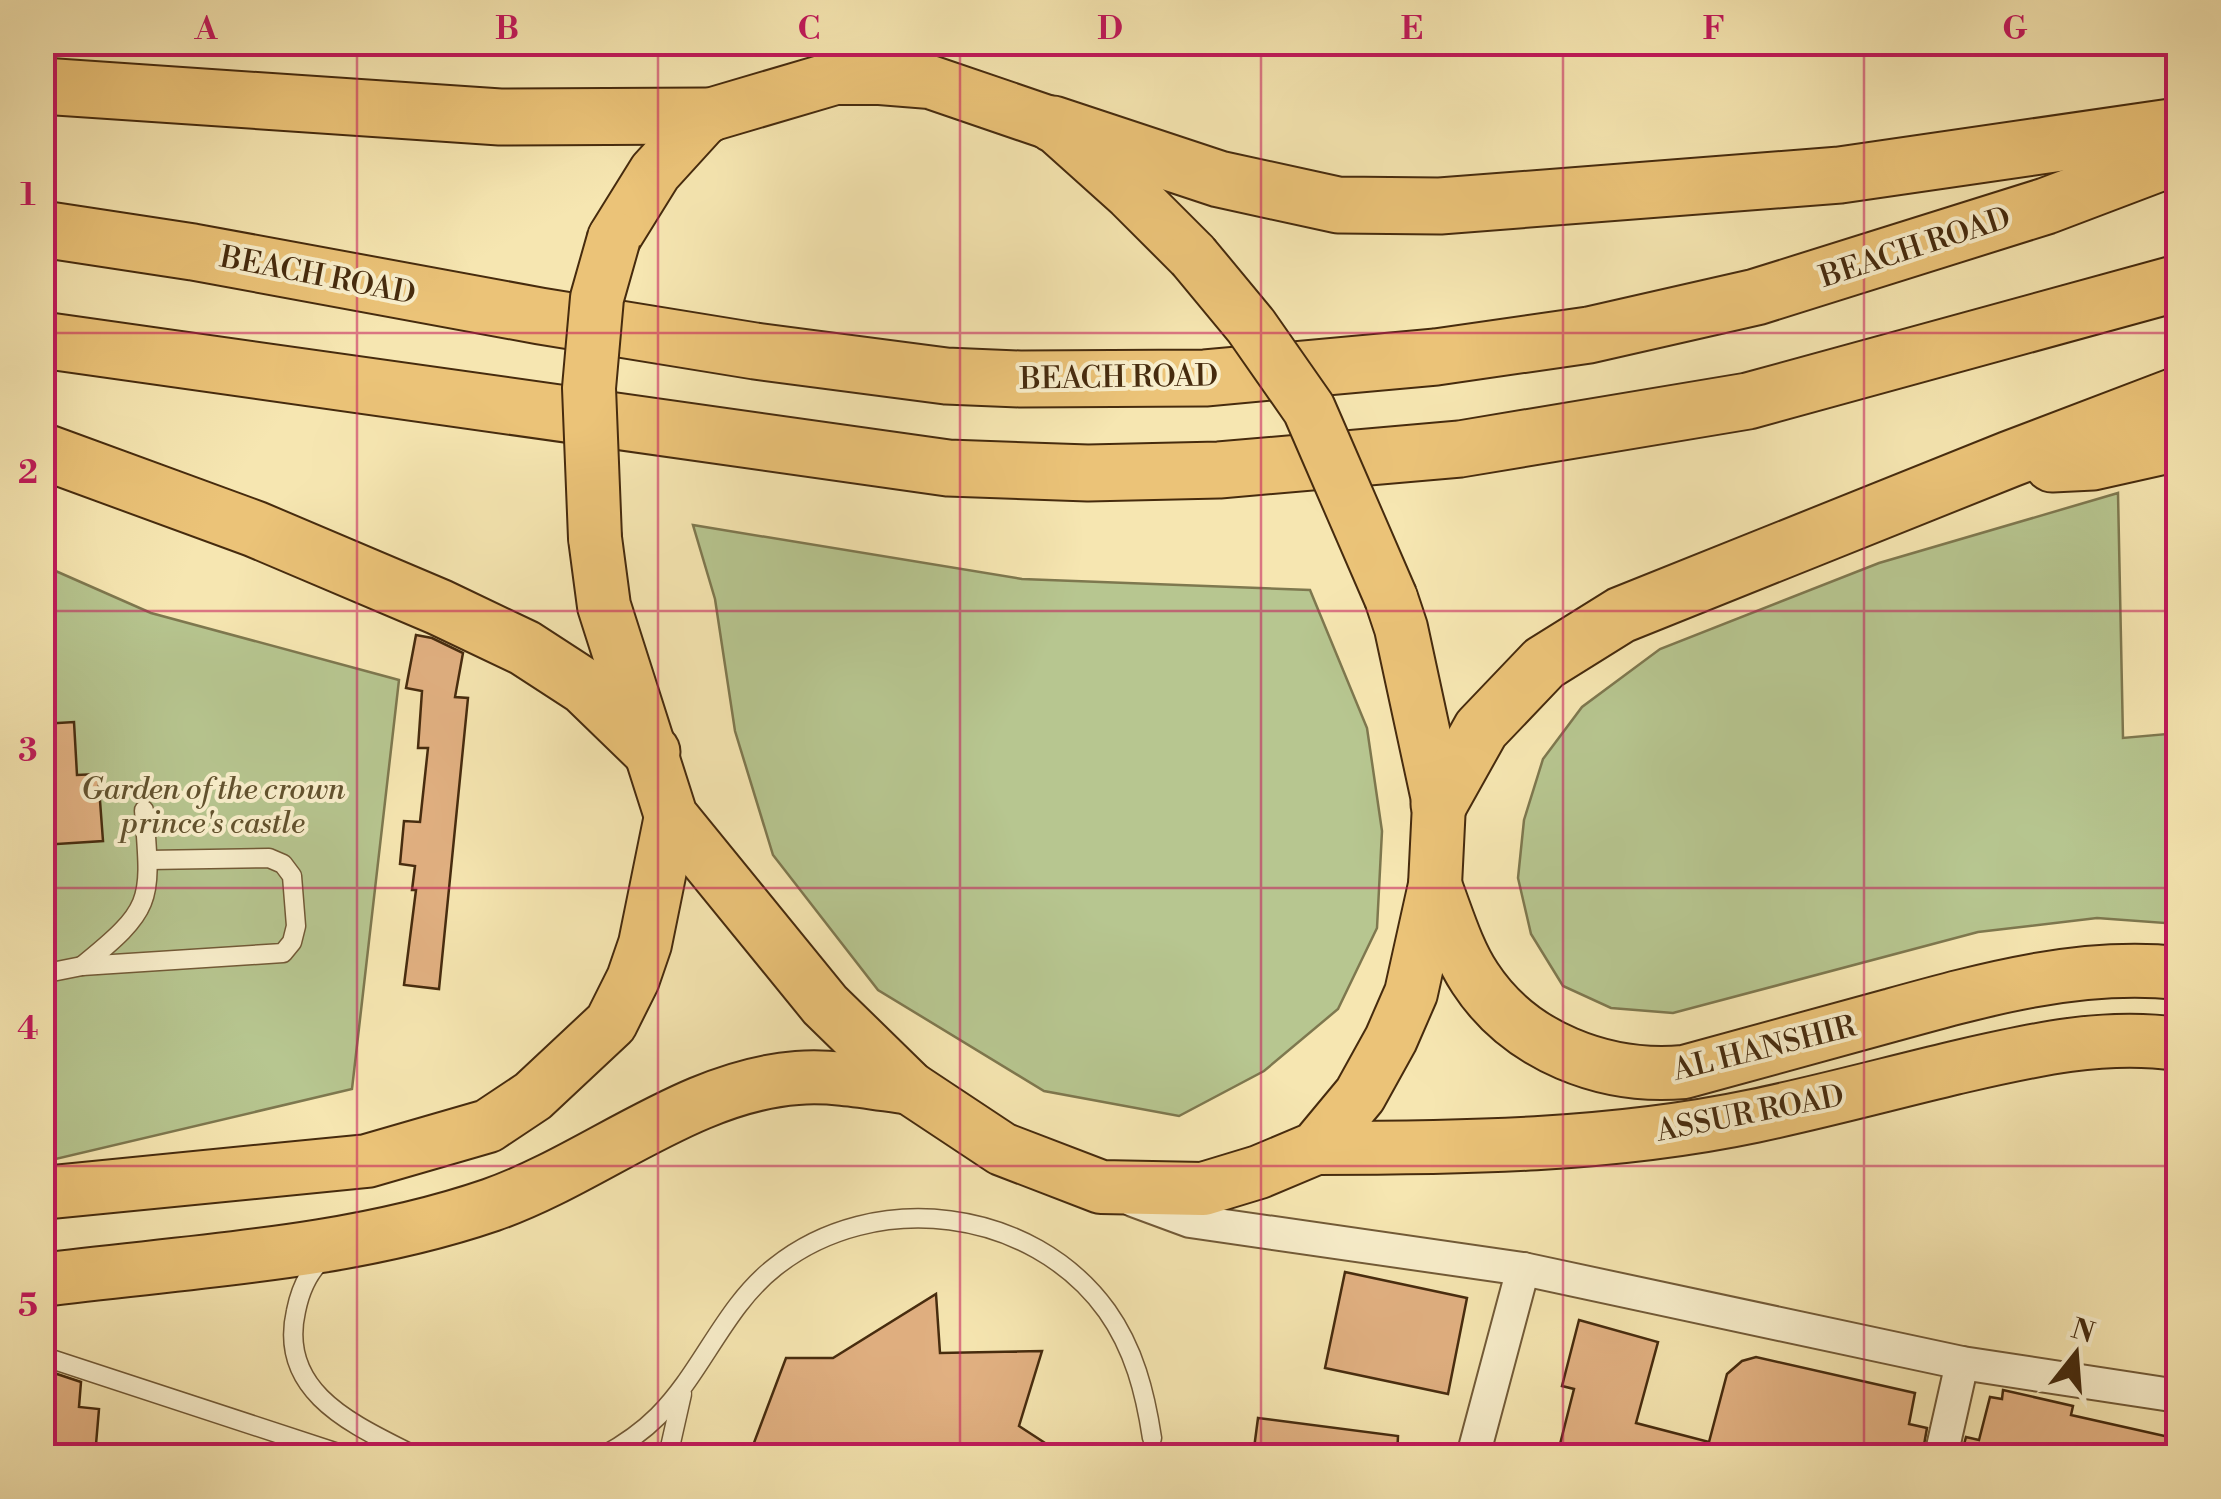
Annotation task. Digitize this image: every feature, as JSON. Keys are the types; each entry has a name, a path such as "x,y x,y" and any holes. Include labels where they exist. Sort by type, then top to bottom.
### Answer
{"highway":[{"path":"42,86 500,117 706,116"},
{"path":"1053,124 1220,178 1287,194 1338,204 1423,206 1840,175 2178,126"},
{"name":"BEACH ROAD","path":"42,228 560,320 946,376 1205,378 1436,358 1588,335 1738,301 2046,206 2178,156"},
{"path":"42,340 948,468 1088,474 1219,470 1460,450 1748,401 2178,282"},
{"path":"1439,804 1481,729 1544,662 1621,616 2178,395"},
{"path":"2010,459 2037,463 2093,462 2178,444"},
{"path":"42,451 256,529 525,648 585,687 652,752"}],"main road":[{"path":"834,78 880,78 930,82 1053,124 1193,256 1251,326 1308,408 1401,628 1439,804 1436,886 1410,994 1392,1039 1360,1095 1316,1148 1203,1189 1101,1187 1002,1149 910,1088 825,1005 672,816 604,606 595,538 589,388 597,298 614,238 655,172 706,116 834,78"},
{"path":"42,1193 367,1161 488,1126 533,1096 610,1023 633,979 645,944 672,816"},
{"name":"AL HANSHIR","path":"1436,886 1476,979 1528,1033 1579,1060 1652,1075 1684,1072 1994,989 2085,971 2136,969 2178,974"},
{"name":"ASSUR ROAD","path":"1316,1148 1482,1146 1648,1133 1752,1116 2042,1047 2140,1038 2178,1044"},
{"path":"42,1280 341,1243 492,1204 728,1091 798,1078 840,1078 910,1088"}],"street":[{"path":"1101,1187 1190,1221 1523,1269 1962,1364 2178,1396"},
{"path":"1472,1456 1523,1269"},
{"path":"1941,1456 1962,1364"}],"lane":[{"path":"82,966 131,925 142,907 150,876 144,810"},
{"path":"42,974 82,966 283,953 292,942 296,926 292,876 283,864 268,858 148,860"},
{"path":"604,1456 628,1442 660,1414 742,1298 776,1266 814,1242 858,1225 904,1218 950,1219 995,1230 1037,1249 1074,1276 1106,1310 1130,1350 1145,1393 1152,1438"},
{"path":"341,1243 318,1263 302,1288 294,1317 295,1347 304,1376 321,1401 344,1420 415,1456"},
{"path":"42,1356 346,1456"},
{"path":"668,1456 686,1380"}],"green space":[{"path":"2118,493 2123,738 2178,733 2178,924 2097,918 1978,932 1673,1013 1611,1008 1563,986 1531,934 1518,878 1524,820 1543,759 1582,707 1660,649 1879,563"},
{"path":"693,525 1022,579 1310,590 1367,728 1382,831 1377,928 1338,1009 1264,1071 1179,1116 1044,1091 878,990 773,855 735,731 715,599"},
{"name":"Garden of the crown prince's castle","path":"42,565 151,613 399,680 352,1089 43,1162"}],"building":[{"path":"416,635 463,653 455,697 468,698 439,989 404,985 416,890 412,890 415,866 400,864 404,821 420,822 428,748 418,748 422,691 406,688"},
{"path":"74,722 77,775 98,774 103,841 42,845 42,724"},
{"path":"1345,1272 1467,1298 1448,1394 1325,1368"},
{"path":"936,1294 940,1353 1042,1351 1019,1426 1065,1456 749,1456 786,1358 833,1358"},
{"path":"1579,1320 1658,1342 1636,1423 1709,1442 1727,1374 1742,1361 1756,1357 1915,1393 1909,1424 1927,1428 1922,1456 1557,1456 1574,1389 1562,1386"},
{"path":"42,1369 81,1382 79,1407 99,1409 95,1456 42,1456"},
{"path":"2003,1390 2073,1406 2071,1415 2178,1439 2178,1456 1961,1456 1966,1437 1979,1440 1990,1397 2002,1399"},
{"path":"1258,1418 1398,1436 1397,1456 1253,1456"}]}
